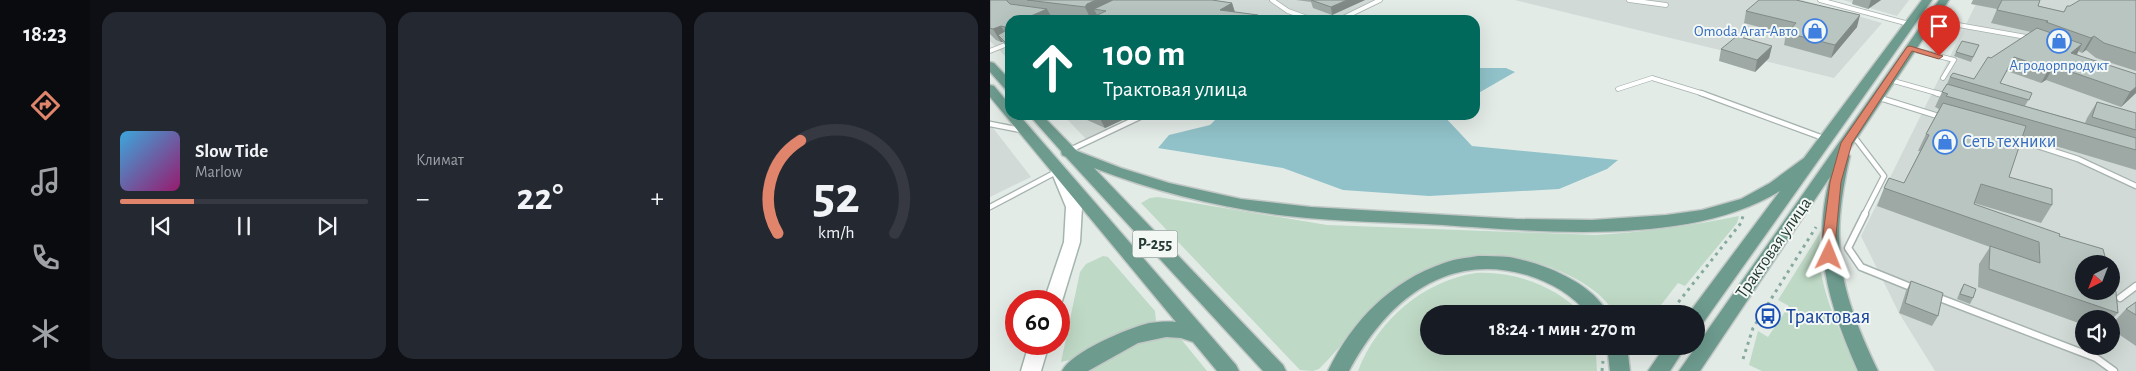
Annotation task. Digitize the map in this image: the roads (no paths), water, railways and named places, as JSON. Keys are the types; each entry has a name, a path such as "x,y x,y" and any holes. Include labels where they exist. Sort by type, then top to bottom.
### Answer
{"main road":[{"name":"Трактовая улица","path":"1705,306 1927,0"},
{"name":"Трактовая улица","path":"1689,371 1944,0"},
{"path":"990,65 1005,80"},
{"path":"990,89 1005,107"},
{"path":"1016,120 1229,371"},
{"name":"Р-255","path":"1043,120 1067,152 1276,371"},
{"path":"1849,138 1835,182 1829,235 1829,255 1836,291 1843,314 1868,371"},
{"path":"1067,152 1107,170 1156,186 1269,208 1479,222 1560,225 1646,222 1721,210 1745,203 1769,192 1786,181 1811,160"},
{"path":"1057,290 1072,242 1074,207 1058,171"},
{"path":"1338,371 1363,329 1390,300 1446,267 1482,261 1507,263 1532,270 1570,287 1591,305"},
{"path":"1072,371 1112,347 1152,331 1178,328 1202,338"},
{"path":"1031,371 1036,355"},
{"path":"1618,355 1620,371"},
{"path":"1658,371 1670,355"}],"lane":[{"path":"1272,0 1288,11 1299,15"},
{"path":"1349,15 1380,0"},
{"path":"1629,0 1666,5"},
{"path":"1820,0 1909,24"},
{"path":"1930,20 2039,40"},
{"path":"990,51 1005,45"},
{"path":"1910,48 1954,60 1944,78"},
{"path":"1618,90 1652,78 1695,91 1827,139"},
{"path":"1889,80 1956,99"},
{"path":"1877,97 1943,117"},
{"path":"1067,152 1134,120"},
{"path":"990,124 1025,131"},
{"path":"2010,137 2076,157 2105,169 2136,186"},
{"path":"1849,138 1884,176 1848,248 1861,268 1921,291"},
{"path":"990,207 1058,171"},
{"path":"2120,298 2136,286"},
{"path":"1929,294 2096,358 2114,371"}],"water":[{"path":"1480,68 1506,68 1515,72 1480,92"},
{"path":"1215,120 1448,120 1472,146 1618,160 1607,169 1559,189 1429,196 1343,190 1283,168 1158,148 1169,135 1210,125"}],"place":[{"name":"Omoda Агат-Авто","path":"1815,31"},
{"name":"Агродорпродукт","path":"2059,41"},
{"name":"Сеть техники","path":"1945,142"},
{"name":"Трактовая","path":"1768,316"}]}
